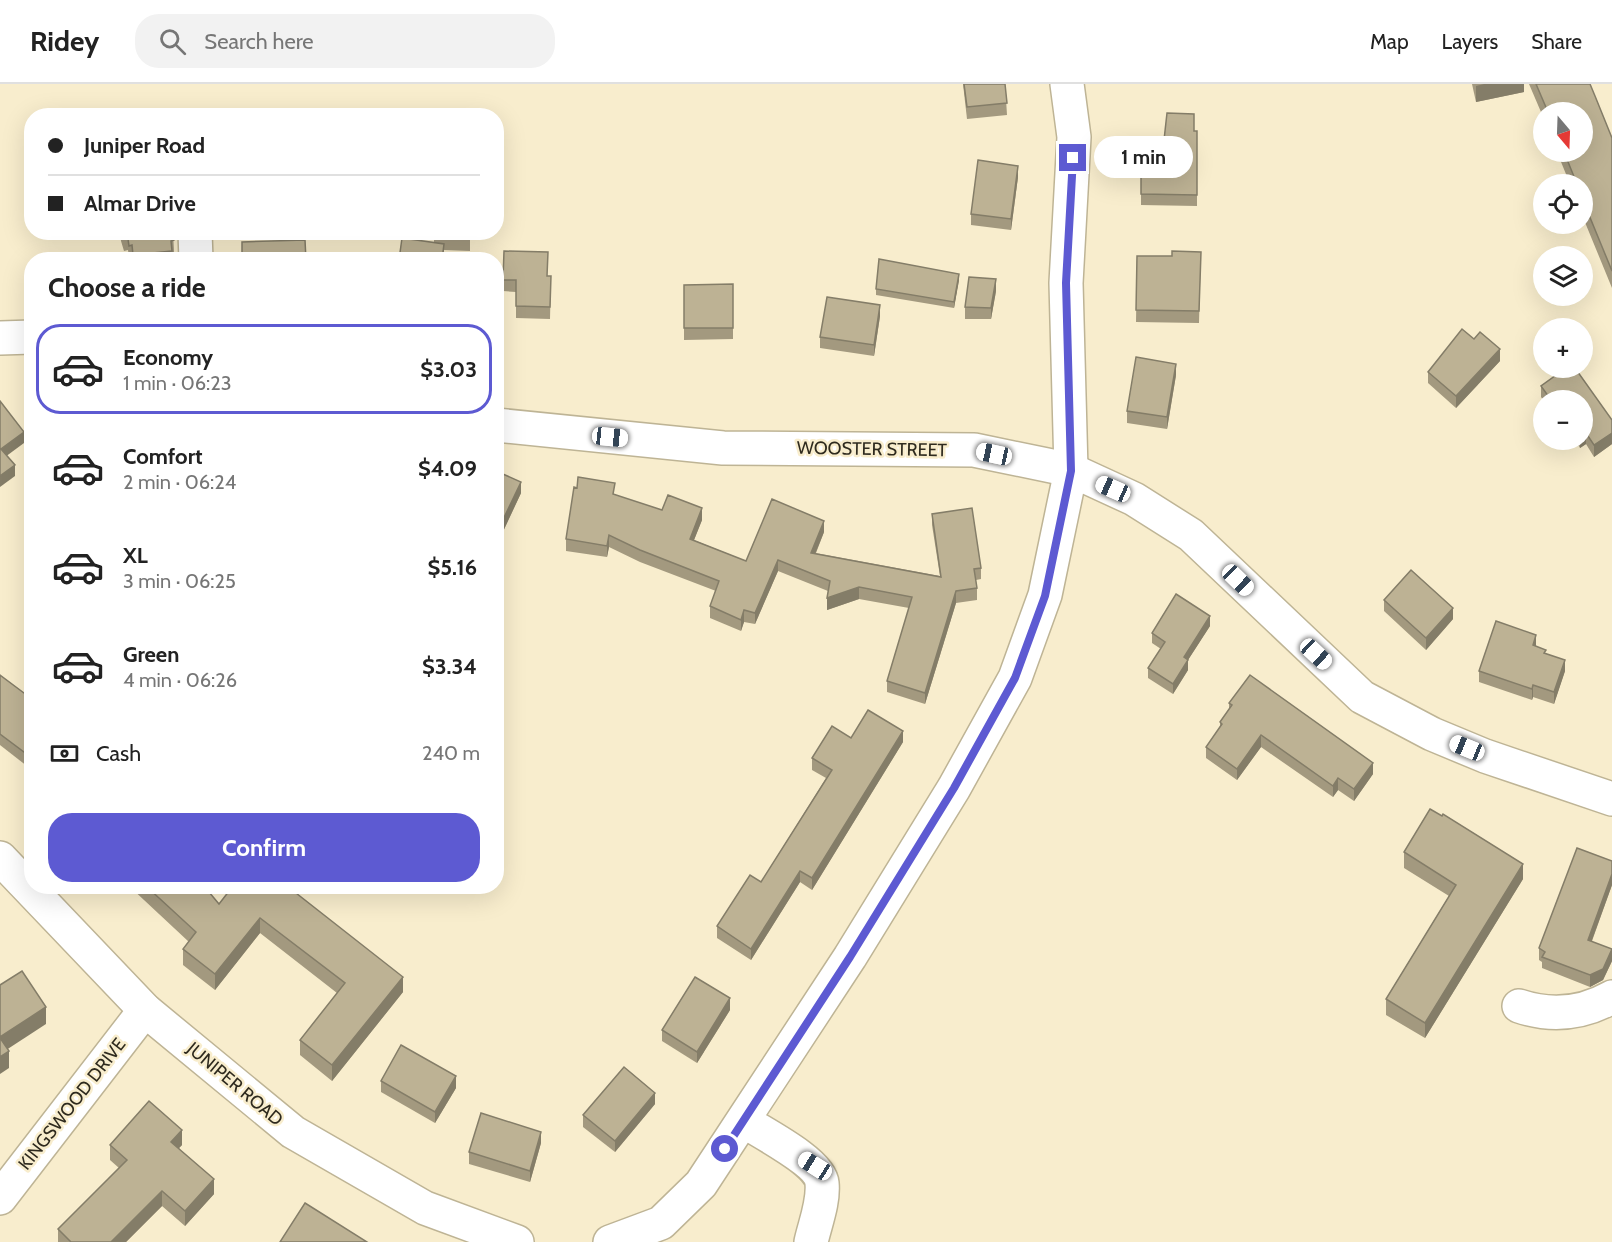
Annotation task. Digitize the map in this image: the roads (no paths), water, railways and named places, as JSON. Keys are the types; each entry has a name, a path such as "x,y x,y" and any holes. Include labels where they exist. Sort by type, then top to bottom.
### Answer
{"street":[{"path":"610,1242 661,1223 701,1184 744,1122 954,788 1015,678 1045,596 1071,471 1066,283 1074,137 1066,84"},
{"path":"0,338 24,337"},
{"name":"WOOSTER STREET","path":"504,426 723,448 974,450 1071,471 1134,499 1191,536 1362,697 1432,734 1485,756 1612,799"},
{"name":"JUNIPER ROAD","path":"0,858 24,883"},
{"name":"JUNIPER ROAD","path":"34,894 145,1010 293,1132 425,1208 517,1242"},
{"path":"1519,1006 1536,1012 1563,1014 1596,1006 1612,997"},
{"name":"KINGSWOOD DRIVE","path":"0,1198 145,1010"},
{"path":"744,1122 815,1166 822,1181 822,1197 811,1242"}]}
